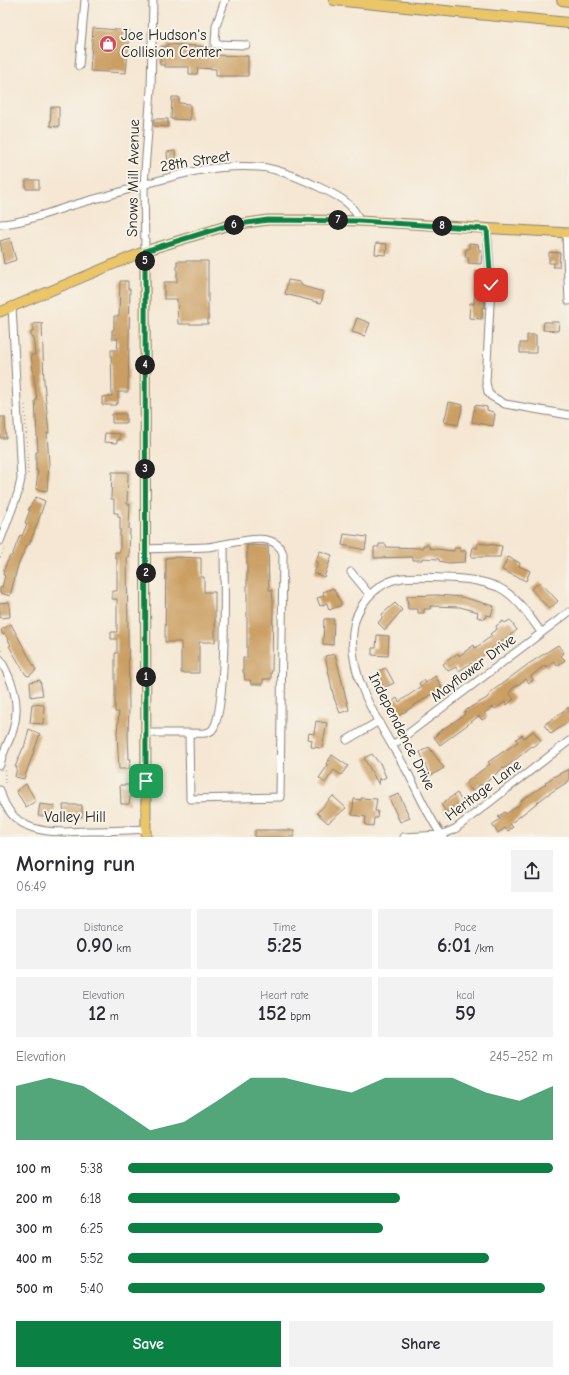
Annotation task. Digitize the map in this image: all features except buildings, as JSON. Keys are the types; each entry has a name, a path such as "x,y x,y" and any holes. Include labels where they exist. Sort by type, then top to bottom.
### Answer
{"highway":[{"path":"334,0 569,23"},
{"path":"371,3 386,0"},
{"path":"562,0 569,1"}],"main road":[{"path":"0,312 145,251 226,226 268,220 359,221 568,233"},
{"name":"Snows Mill Avenue","path":"145,251 146,833"}],"street":[{"path":"78,66 85,0"},
{"name":"Snows Mill Avenue","path":"145,251 144,185 151,89 152,0"},
{"path":"225,0 216,26 214,44 246,45"},
{"name":"28th Street","path":"0,224 45,214 176,174 218,167 260,167 301,178 337,196 353,209 359,221"},
{"path":"487,229 491,285 486,369 488,392 496,400 505,404 569,415"},
{"path":"568,233 569,301"},
{"path":"0,541 18,493 21,479 12,306"},
{"path":"146,549 224,545 243,539 274,542 281,548 283,554 280,797 190,799 189,733"},
{"path":"146,733 208,733 212,731 216,724 219,713 224,652 224,545"},
{"path":"351,572 370,595"},
{"name":"Independence Drive","path":"442,836 379,722 359,678 353,647 353,632 356,616 362,604 383,584 403,578 474,580 498,587 508,594 525,610 541,632"},
{"name":"Mayflower Drive","path":"393,745 569,612"},
{"path":"2,656 13,685 16,710 13,730 2,766"},
{"path":"347,740 379,722"},
{"name":"Heritage Lane","path":"404,837 442,836 455,829 569,741"},
{"name":"Valley Hill","path":"3,789 7,809 16,819 36,830 61,832 146,833"}],"path":[{"path":"0,646 2,656"},
{"path":"2,766 3,789"}],"place":[{"name":"Joe Hudson's Collision Center","path":"108,44"}],"route":[{"path":"146,781 145,251 188,236 226,226 268,220 359,221 487,229 491,285"}]}
